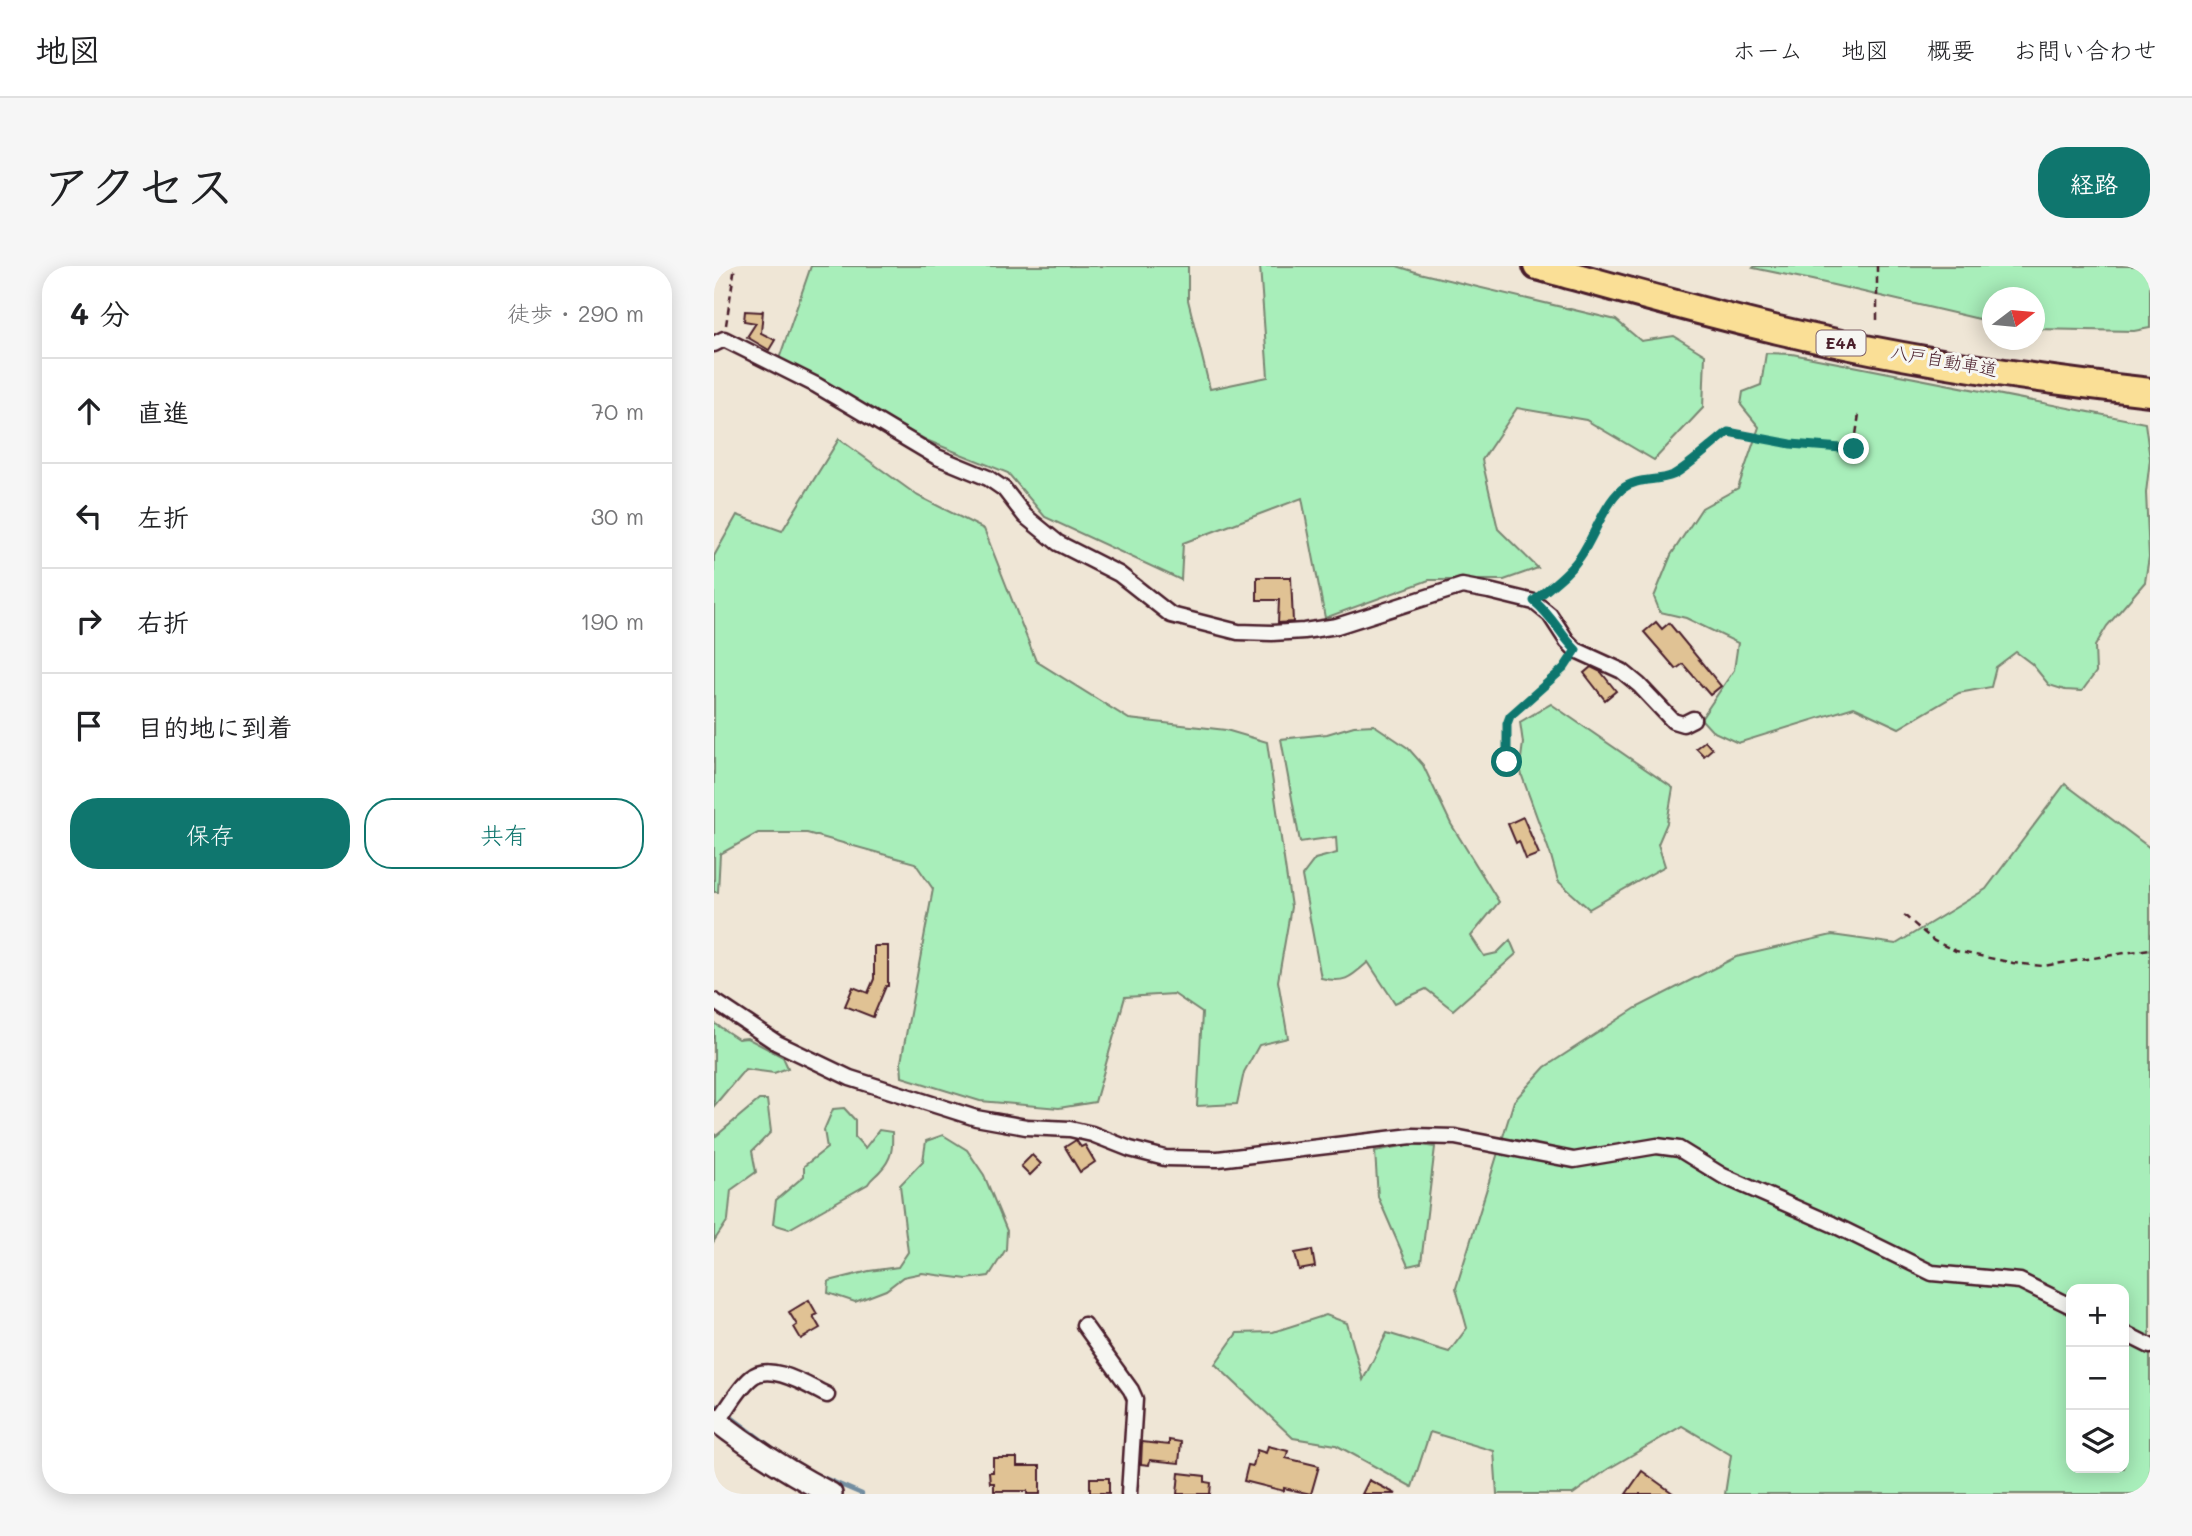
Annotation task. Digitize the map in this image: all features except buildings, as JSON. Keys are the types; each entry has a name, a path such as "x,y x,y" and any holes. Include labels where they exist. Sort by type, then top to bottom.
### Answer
{"highway":[{"name":"八戸自動車道","path":"1537,266 1780,331 1934,362 2150,392"}],"street":[{"path":"719,342 816,385 937,457 988,478 1004,489 1025,516 1058,543 1119,573 1171,615 1238,632 1272,634 1337,626 1462,586 1534,601 1550,615 1576,650 1622,671 1673,721 1683,724 1693,719"},
{"path":"714,1001 777,1043 850,1078 976,1118 1026,1127 1070,1129 1165,1158 1218,1159 1412,1136 1455,1137 1574,1160 1657,1146 1679,1149 1723,1176 1832,1224 1932,1273 2020,1281 2066,1304"},
{"path":"1084,1325 1135,1399 1129,1494"},
{"path":"2129,1336 2150,1346"},
{"path":"827,1395 773,1371 761,1372 752,1376 716,1420 741,1441 831,1494"}],"path":[{"path":"719,342 735,266"},
{"path":"1877,266 1877,320"},
{"path":"1534,601 1564,576 1579,559 1609,505 1621,490 1632,482 1672,475 1728,432 1791,444 1854,449 1859,414"},
{"path":"1511,777 1506,742 1510,716 1564,668 1576,650"},
{"path":"1904,915 1934,941 1956,951 2013,963 2043,966 2150,949"}],"green space":[{"path":"811,266 1188,266 1188,300 1210,389 1268,377 1260,266 1397,266 1616,320 1641,341 1674,336 1705,355 1703,408 1654,460 1586,420 1517,408 1482,460 1498,529 1538,568 1504,580 1429,580 1325,618 1302,498 1183,543 1181,580 1045,517 1008,473 926,440 779,359"},
{"path":"2150,266 2150,328 2134,331 2045,329 2045,287 1982,287 1982,320 1753,268"},
{"path":"1766,353 1792,354 2145,423 2150,459 2146,493 2149,557 2145,582 2107,626 2095,646 2096,672 2082,691 2049,685 2032,664 2016,652 1996,667 1991,687 1959,693 1899,728 1854,707 1738,743 1712,731 1701,719 1734,670 1738,643 1686,618 1660,612 1654,597 1671,555 1702,508 1738,488 1759,427 1741,405 1743,392 1761,385"},
{"path":"839,439 918,496 984,529 1036,661 1129,719 1226,730 1267,742 1291,907 1278,981 1288,1038 1259,1045 1244,1072 1237,1104 1197,1106 1202,1013 1174,994 1125,997 1095,1102 1059,1108 980,1101 902,1077 901,1062 933,889 915,863 807,833 758,833 720,854 718,892 714,892 714,556 737,515 782,531"},
{"path":"1551,704 1673,788 1667,823 1658,844 1665,866 1589,909 1558,881 1520,766 1523,743 1520,722"},
{"path":"1374,725 1408,748 1423,765 1451,824 1499,902 1471,936 1484,956 1497,953 1510,940 1516,954 1453,1010 1426,989 1395,1003 1368,962 1342,980 1321,978 1302,876 1315,859 1337,853 1336,837 1300,842 1281,739"},
{"path":"2065,784 2150,848 2150,1494 1725,1494 1731,1455 1682,1426 1608,1469 1573,1494 1497,1494 1494,1451 1430,1432 1412,1487 1336,1445 1293,1438 1215,1364 1237,1333 1273,1332 1326,1315 1347,1323 1363,1380 1387,1333 1449,1352 1467,1328 1456,1288 1514,1101 1545,1067 1636,1008 1736,957 1832,935 1896,944 1986,889"},
{"path":"714,1023 738,1039 747,1038 783,1057 788,1068 774,1073 745,1069 714,1106"},
{"path":"759,1100 767,1100 771,1132 752,1151 756,1172 731,1190 728,1220 714,1241 714,1133 716,1136"},
{"path":"844,1108 855,1120 855,1137 865,1148 879,1130 892,1132 892,1148 884,1167 868,1184 789,1229 773,1224 776,1200 804,1176 804,1166 827,1148 824,1130 833,1109"},
{"path":"943,1135 967,1150 984,1175 1007,1231 1006,1249 989,1276 967,1279 922,1273 903,1277 886,1290 855,1302 828,1293 829,1281 898,1267 908,1252 900,1185 923,1161 926,1141"},
{"path":"1413,1144 1435,1147 1421,1263 1408,1266 1378,1197 1375,1151"}],"waterway":[{"path":"714,1404 778,1452 802,1466"},
{"path":"815,1474 862,1494"}],"route":[{"path":"1507,762 1507,724 1510,716 1564,668 1576,650 1550,615 1534,601 1564,576 1579,559 1609,505 1621,490 1632,482 1672,475 1728,432 1791,444 1854,449"}]}
